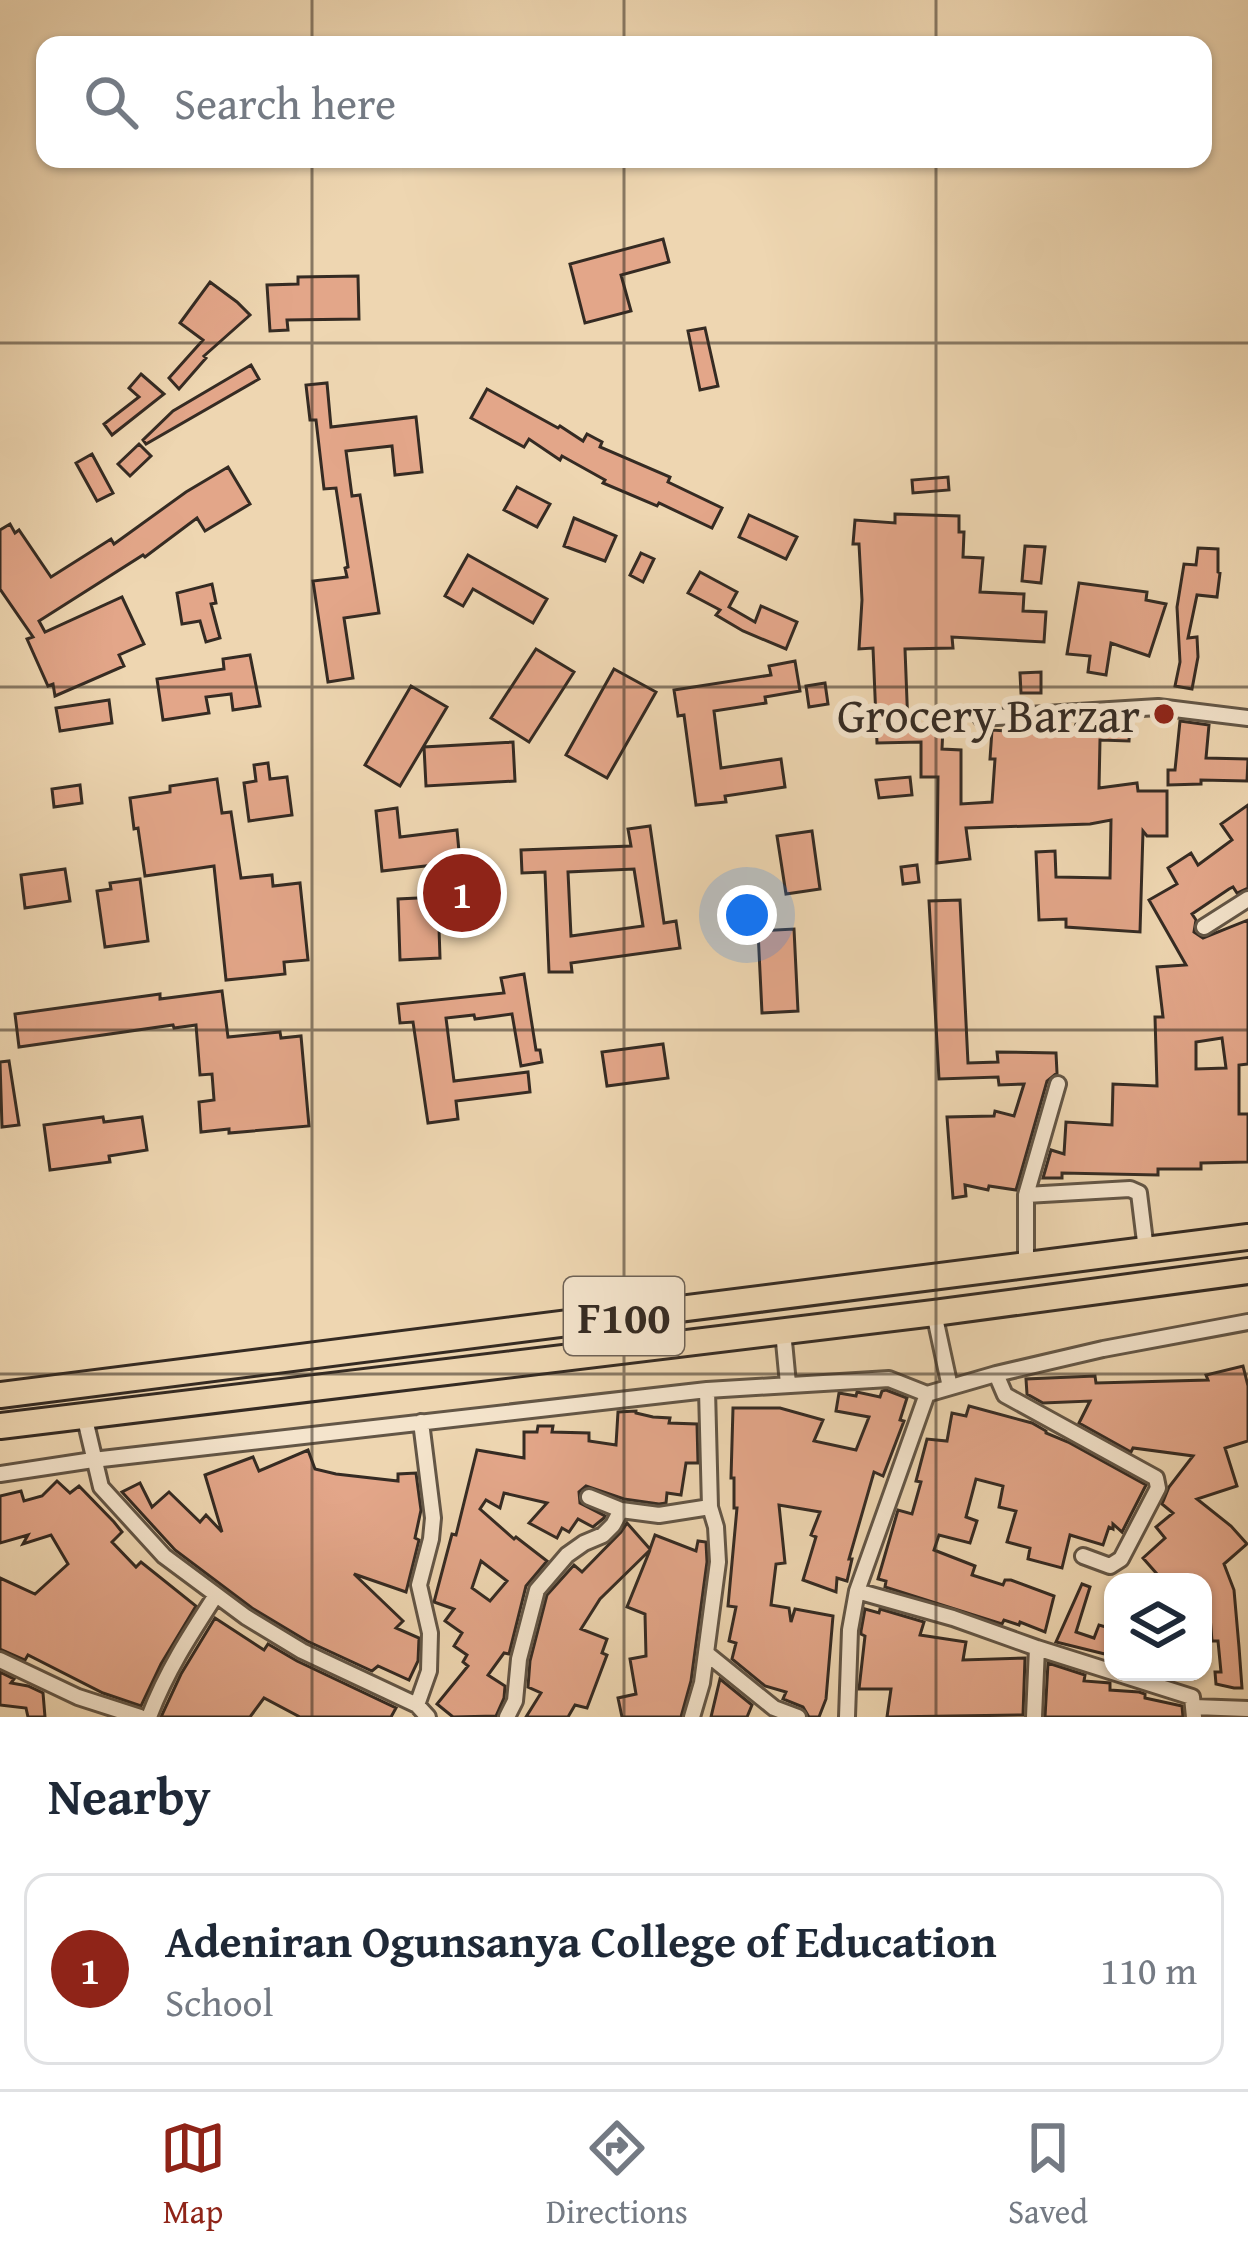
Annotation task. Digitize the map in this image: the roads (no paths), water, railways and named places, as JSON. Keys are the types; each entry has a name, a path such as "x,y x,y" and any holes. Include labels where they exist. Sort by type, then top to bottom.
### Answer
{"highway":[{"name":"F100","path":"0,1395 1248,1238"},
{"name":"F100","path":"0,1426 1248,1271"}],"street":[{"path":"981,718 1158,707 1248,718"},
{"path":"1204,927 1244,903 1248,926"},
{"path":"1026,1264 1026,1195 1058,1084"},
{"path":"1026,1195 1130,1189 1139,1193 1146,1250"},
{"path":"934,1313 950,1387"},
{"path":"0,1474 707,1390 889,1379 927,1394 1103,1349 1248,1322"},
{"path":"782,1331 788,1384"},
{"path":"996,1374 1005,1396 1156,1478 1158,1488 1121,1559 1109,1566 1083,1556"},
{"path":"692,1717 702,1683 718,1562 710,1507 707,1390"},
{"path":"847,1717 850,1630 857,1591 927,1394"},
{"path":"84,1415 101,1487 164,1556 302,1651 423,1711 430,1633 419,1585 433,1518 421,1422"},
{"path":"589,1497 621,1510 659,1515 710,1507"},
{"path":"511,1716 519,1659 537,1590 567,1555 603,1535 621,1510"},
{"path":"857,1591 1192,1697 1194,1712 1248,1709"},
{"path":"0,1660 78,1697 145,1717 184,1643 217,1595"},
{"path":"1034,1717 1037,1648"},
{"path":"706,1653 774,1708 798,1717"}],"place":[{"name":"Grocery Barzar","path":"1164,714"},
{"name":"Adeniran Ogunsanya College of Education","path":"462,893"}]}
